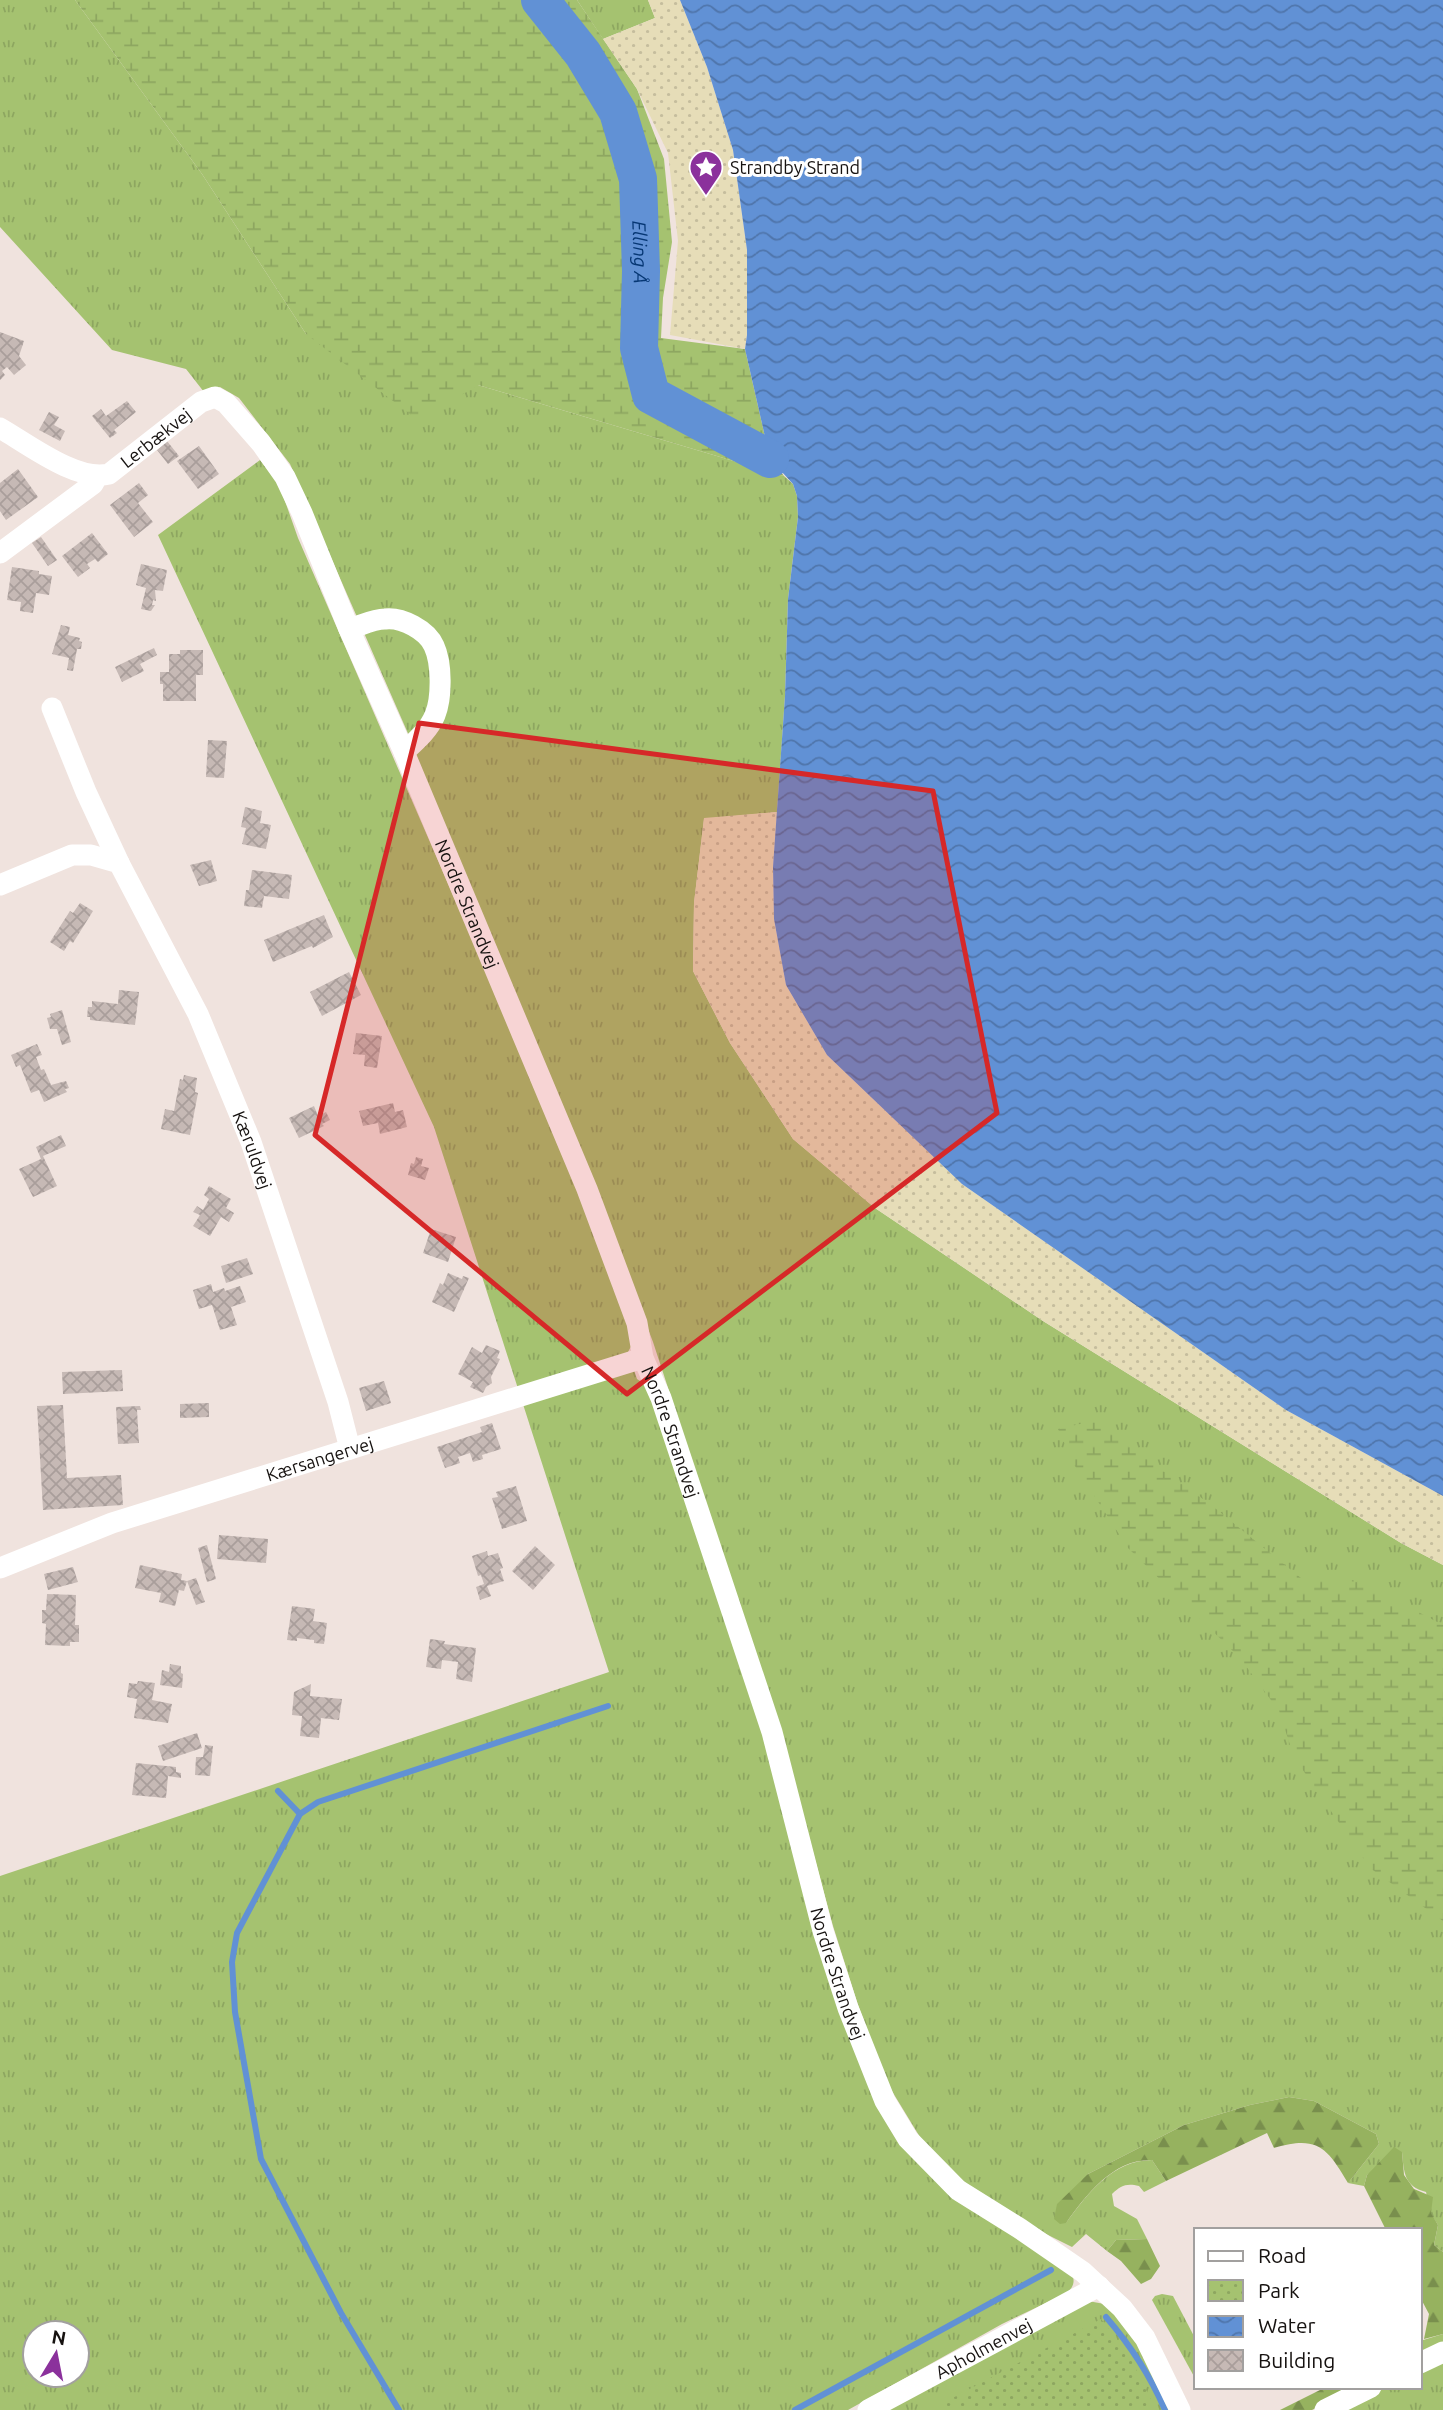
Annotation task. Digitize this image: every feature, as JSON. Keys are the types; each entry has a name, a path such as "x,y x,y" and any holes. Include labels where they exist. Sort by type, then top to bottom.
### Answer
{"street":[{"name":"Lerbækvej","path":"0,553 93,484 97,477 109,474 201,402 215,397"},
{"name":"Nordre Strandvej","path":"215,397 226,402 261,443 285,477 404,752 587,1189 638,1323 643,1358 661,1398 772,1732 831,1956 848,2008 885,2101 908,2139 958,2190 1019,2228 1099,2286 1122,2308 1145,2338 1180,2410"},
{"path":"0,428 67,467 97,477"},
{"path":"349,629 384,618 403,621 422,631 434,646 440,696 435,716 423,734 404,752"},
{"name":"Kæruldvej","path":"52,708 86,792 119,863 198,1014 251,1142 338,1402 350,1449"},
{"path":"0,884 72,855 91,855 119,863"},
{"name":"Kærsangervej","path":"0,1569 112,1523 643,1358"},
{"name":"Apholmenvej","path":"868,2410 1099,2286"},
{"path":"1422,2362 1443,2352"},
{"path":"1325,2410 1367,2389"}],"highlighted area":[{"path":"419,723 933,791 997,1113 627,1394 315,1135"}],"green space":[{"path":"0,0 75,0 202,174 306,334 784,476 793,484 797,496 798,517 788,599 777,812 704,819 694,903 693,971 730,1043 793,1139 875,1208 1043,1321 1401,1543 1443,1565 1443,2252 1434,2245 1438,2225 1431,2214 1426,2192 1413,2186 1406,2178 1402,2152 1367,2175 1364,2186 1348,2183 1379,2144 1376,2134 1314,2101 1289,2097 1250,2105 1184,2125 1088,2174 1066,2223 1092,2190 1113,2172 1125,2166 1152,2160 1166,2181 1144,2192 1139,2186 1128,2185 1112,2194 1114,2206 1137,2219 1147,2239 1116,2240 1107,2251 1086,2234 1072,2247 1046,2234 969,2186 926,2147 887,2083 858,2005 833,1926 780,1730 653,1342 590,1177 460,875 410,738 290,464 239,398 220,387 204,392 186,369 112,350 0,227"},
{"path":"75,0 577,0 637,89 664,159 672,242 663,298 661,338 745,349 770,459 784,476 478,385 419,421 306,334 202,174"},
{"path":"577,0 648,0 655,18 603,39"},
{"path":"260,460 279,484 298,538 581,1190 635,1339 628,1352 637,1379 649,1387 903,2146 1072,2273 1073,2284 1067,2293 1002,2324 848,2410 0,2410 0,1876 609,1672 434,1127 158,535"},
{"path":"1093,1421 1210,1504 1301,1578 1361,1582 1443,1625 1443,1921 1370,1868 1294,1757 1279,1711 1240,1658 1128,1548 1075,1466 1058,1429"},
{"path":"1289,2097 1314,2101 1376,2134 1379,2144 1348,2183 1334,2161 1320,2148 1301,2143 1274,2148 1267,2133 1166,2181 1152,2160 1125,2165 1102,2180 1066,2223 1060,2224 1054,2219 1057,2204 1088,2174 1184,2125 1250,2105"},
{"path":"1394,2147 1402,2152 1404,2175 1414,2189 1433,2197 1431,2213 1438,2225 1434,2245 1443,2252 1443,2334 1424,2339 1429,2314 1422,2301 1422,2228 1385,2228 1364,2186 1367,2175"},
{"path":"1147,2239 1160,2266 1151,2279 1141,2284 1121,2261 1107,2251 1116,2240"},
{"path":"1155,2296 1173,2296 1194,2336 1194,2376 1152,2300"},
{"path":"1088,2301 1110,2305 1138,2343 1170,2410 885,2410"},
{"path":"1101,2319 1130,2357 1156,2410 930,2410"},
{"path":"1443,2334 1443,2410 1338,2410 1380,2389 1422,2389 1422,2340"},
{"path":"1322,2389 1353,2389 1312,2410 1280,2410"}],"sand":[{"name":"Strandby Strand","path":"648,0 680,0 707,67 733,150 747,250 745,349 670,335 678,241 668,153 637,89 603,39 655,18"},
{"path":"777,812 773,867 774,919 786,985 827,1055 962,1184 1286,1410 1443,1496 1443,1565 1401,1543 1043,1321 875,1208 793,1139 730,1043 693,971 694,903 704,818"}],"water":[{"path":"680,0 1443,0 1443,1496 1286,1410 962,1184 827,1055 786,985 774,919 773,867 785,696 788,599 798,517 797,496 793,484 770,459 745,349 747,250 733,150 707,67"}],"building":[{"path":"0,332 24,341 19,356 26,365 14,375 7,367 2,371 5,375 0,380"},
{"path":"127,401 136,412 114,430 117,433 110,438 92,416 101,409 106,416"},
{"path":"49,412 59,417 54,425 65,431 60,441 39,430"},
{"path":"167,441 179,456 168,464 157,450"},
{"path":"199,446 219,474 198,489 177,461"},
{"path":"18,469 38,497 6,520 0,511 0,483"},
{"path":"139,483 148,495 138,503 153,522 134,537 110,505"},
{"path":"92,533 108,554 98,562 95,559 87,564 90,568 78,577 62,556"},
{"path":"41,537 57,560 48,566 32,543"},
{"path":"141,564 167,570 163,591 155,590 156,601 153,600 152,605 155,605 151,611 141,609 146,588 136,585"},
{"path":"12,567 52,576 49,595 36,593 33,613 20,611 21,602 7,600"},
{"path":"61,625 70,627 68,635 80,638 79,641 82,642 81,649 77,649 73,671 67,670 69,658 52,654"},
{"path":"154,648 157,655 140,664 144,671 122,682 115,667"},
{"path":"180,650 203,650 203,675 196,675 196,701 163,701 160,672 169,672 169,654 180,654"},
{"path":"208,740 227,741 224,778 206,777"},
{"path":"245,807 262,811 260,823 271,825 266,849 242,844 246,828 241,827"},
{"path":"211,860 217,881 199,886 190,865"},
{"path":"252,870 292,875 289,899 264,896 262,908 244,906"},
{"path":"80,903 93,911 73,943 70,941 64,951 50,942 70,911 73,913"},
{"path":"324,915 333,937 313,948 312,946 273,962 264,940"},
{"path":"349,972 361,995 322,1016 310,992"},
{"path":"119,990 139,992 135,1025 90,1020 90,1017 87,1017 92,1001 118,1004"},
{"path":"62,1010 71,1042 62,1045 57,1029 50,1029 47,1018 51,1017 50,1014"},
{"path":"356,1033 382,1036 377,1068 364,1066 365,1055 353,1054"},
{"path":"37,1044 42,1055 36,1057 51,1085 66,1081 69,1088 65,1089 67,1092 44,1102 39,1090 31,1093 20,1065 16,1067 11,1055"},
{"path":"184,1075 197,1078 195,1092 198,1093 190,1135 161,1129 165,1109 174,1111 180,1079 183,1080"},
{"path":"393,1103 395,1112 403,1110 407,1127 380,1134 378,1123 363,1126 359,1111"},
{"path":"314,1106 318,1116 326,1112 330,1120 322,1124 324,1126 299,1138 289,1118"},
{"path":"61,1135 66,1146 43,1156 57,1186 33,1197 19,1169 41,1159 36,1147"},
{"path":"416,1157 423,1159 421,1166 429,1168 425,1180 408,1175 411,1163 414,1164"},
{"path":"209,1186 231,1199 226,1208 234,1213 229,1222 221,1217 210,1236 193,1226 200,1215 193,1212 197,1206 203,1210 209,1199 204,1195"},
{"path":"431,1229 456,1237 448,1262 423,1253"},
{"path":"247,1258 253,1274 226,1283 221,1266"},
{"path":"448,1273 462,1279 463,1276 469,1278 454,1312 432,1302 440,1283 443,1285"},
{"path":"211,1284 213,1292 240,1286 246,1302 231,1307 237,1325 220,1330 212,1305 199,1309 193,1290"},
{"path":"486,1345 500,1351 497,1358 500,1359 491,1377 492,1383 483,1393 470,1387 473,1382 458,1374 472,1347 482,1353"},
{"path":"122,1370 123,1391 63,1394 62,1372"},
{"path":"384,1381 391,1403 366,1411 359,1388"},
{"path":"209,1403 209,1417 180,1418 180,1404"},
{"path":"63,1405 67,1478 121,1475 123,1505 43,1510 37,1406"},
{"path":"140,1406 141,1410 137,1410 139,1443 118,1444 116,1407"},
{"path":"492,1423 501,1449 482,1455 483,1459 473,1462 470,1453 458,1457 460,1463 445,1468 437,1447 482,1432 480,1427"},
{"path":"516,1486 527,1521 502,1529 492,1498 498,1497 496,1492"},
{"path":"219,1535 268,1539 266,1563 217,1559"},
{"path":"207,1545 216,1579 207,1582 198,1548"},
{"path":"535,1546 555,1565 533,1590 512,1571"},
{"path":"487,1551 488,1556 498,1553 504,1581 487,1586 491,1596 480,1600 476,1587 484,1584 481,1575 478,1576 472,1556"},
{"path":"140,1565 182,1574 181,1580 187,1581 184,1591 179,1590 175,1606 159,1602 161,1593 135,1588"},
{"path":"73,1567 78,1582 48,1590 44,1574"},
{"path":"196,1578 205,1602 196,1605 187,1581"},
{"path":"47,1594 76,1595 75,1625 79,1625 79,1642 70,1642 70,1646 45,1645 46,1624 42,1623 42,1610 46,1610"},
{"path":"292,1606 315,1609 313,1621 327,1623 324,1644 297,1638 297,1641 287,1640"},
{"path":"430,1639 445,1641 444,1644 476,1648 472,1682 456,1679 458,1662 442,1660 441,1669 426,1667"},
{"path":"170,1664 181,1666 182,1688 160,1685 162,1670 169,1672"},
{"path":"138,1681 155,1683 152,1700 172,1704 168,1723 134,1718 137,1699 127,1697 129,1683 137,1684"},
{"path":"311,1684 310,1696 342,1699 339,1720 321,1718 319,1738 300,1736 302,1716 292,1715 294,1692"},
{"path":"197,1733 202,1748 163,1761 158,1746"},
{"path":"205,1745 213,1746 210,1776 195,1775 196,1757 203,1757"},
{"path":"136,1763 176,1767 181,1778 168,1776 166,1798 132,1795"}],"waterway":[{"name":"Elling Å","path":"540,0 583,54 618,112 638,179 641,271 639,348 651,395 770,459"},
{"path":"399,2410 341,2313 261,2159 235,2012 232,1962 237,1933 300,1814 318,1802 608,1706"},
{"path":"278,1791 300,1814"},
{"path":"795,2410 1051,2270"},
{"path":"1106,2317 1139,2361 1165,2410"}],"place":[{"name":"Strandby Strand","path":"706,197"}]}
